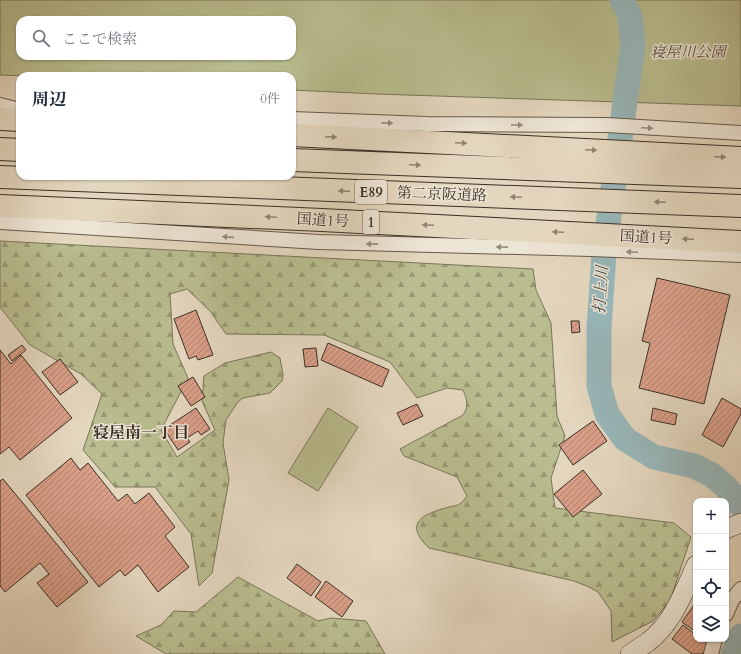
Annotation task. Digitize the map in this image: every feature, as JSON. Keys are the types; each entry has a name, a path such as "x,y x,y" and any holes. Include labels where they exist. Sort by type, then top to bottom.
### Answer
{"highway":[{"path":"296,135 741,158"},
{"path":"0,149 16,150"},
{"name":"第二京阪道路","path":"296,160 741,177"},
{"name":"第二京阪道路","path":"0,177 16,178"},
{"name":"第二京阪道路","path":"77,180 741,206"},
{"name":"国道1号","path":"0,206 314,219 741,242"}],"street":[{"path":"296,119 427,124 607,125 741,133"},
{"path":"0,222 319,242 591,249 741,255"},
{"path":"630,654 649,641 664,625 677,607 694,570"},
{"path":"729,607 732,600 741,589"},
{"path":"711,654 714,642"}],"green space":[{"name":"寝屋川公園","path":"0,0 741,0 741,106 296,90 296,72 16,72 16,76 0,75"},
{"path":"0,241 533,269 536,290 551,323 557,416 565,436 551,478 555,508 674,523 691,537 670,601 653,621 612,642 611,611 598,592 589,587 574,581 429,548 417,532 417,525 420,520 432,513 458,505 467,496 457,477 404,456 400,449 463,415 467,403 463,390 447,388 417,398 390,362 324,335 226,334 210,311 187,289 170,294 173,344 188,378 161,430 177,457 215,430 202,401 204,376 225,363 271,352 280,358 283,375 282,381 270,393 243,398 238,402 226,420 223,443 229,480 212,573 199,586 191,534 155,487 115,487 83,450 102,394 81,374 30,345 0,307"},
{"path":"328,408 358,427 318,491 288,473"},
{"path":"238,577 318,621 331,618 366,621 385,654 166,654 136,636 161,625 174,611 196,612"}],"building":[{"path":"657,278 730,295 704,404 639,388 650,343 642,341"},
{"path":"196,310 213,355 198,360 196,356 189,359 174,319"},
{"path":"571,321 579,321 580,332 572,333"},
{"path":"328,343 389,370 382,387 321,360"},
{"path":"22,345 26,350 12,361 8,355"},
{"path":"316,348 318,366 305,367 303,349"},
{"path":"0,350 11,364 21,355 72,418 20,460 9,447 0,454"},
{"path":"60,359 78,382 60,395 42,372"},
{"path":"193,377 205,397 191,406 178,386"},
{"path":"722,398 741,409 741,414 723,447 702,435"},
{"path":"417,404 423,416 403,425 397,413"},
{"path":"196,408 210,429 201,435 198,431 187,438 190,442 178,450 164,429"},
{"path":"653,408 677,414 675,425 651,420"},
{"path":"593,421 607,441 573,465 559,445"},
{"path":"71,458 80,470 88,463 118,501 127,494 135,504 149,493 175,527 165,536 189,567 158,592 138,565 125,576 120,570 99,587 26,495"},
{"path":"583,470 602,494 573,517 554,494"},
{"path":"3,479 88,582 57,607 37,583 49,574 40,563 5,592 0,586 0,481"},
{"path":"297,564 321,582 311,596 287,578"},
{"path":"326,581 353,601 342,617 315,597"},
{"path":"693,606 693,630 682,622"},
{"path":"683,625 693,633 693,642 705,642 709,645 702,654 692,654 672,639"}],"waterway":[{"name":"打上川","path":"622,0 630,16 633,45 604,253 599,328 599,386 607,414 625,439 654,457 694,466 712,475 725,486 741,505"},
{"name":"打上川","path":"733,654 741,636"}],"district":[{"name":"寝屋南一丁目","path":"141,433"}]}
